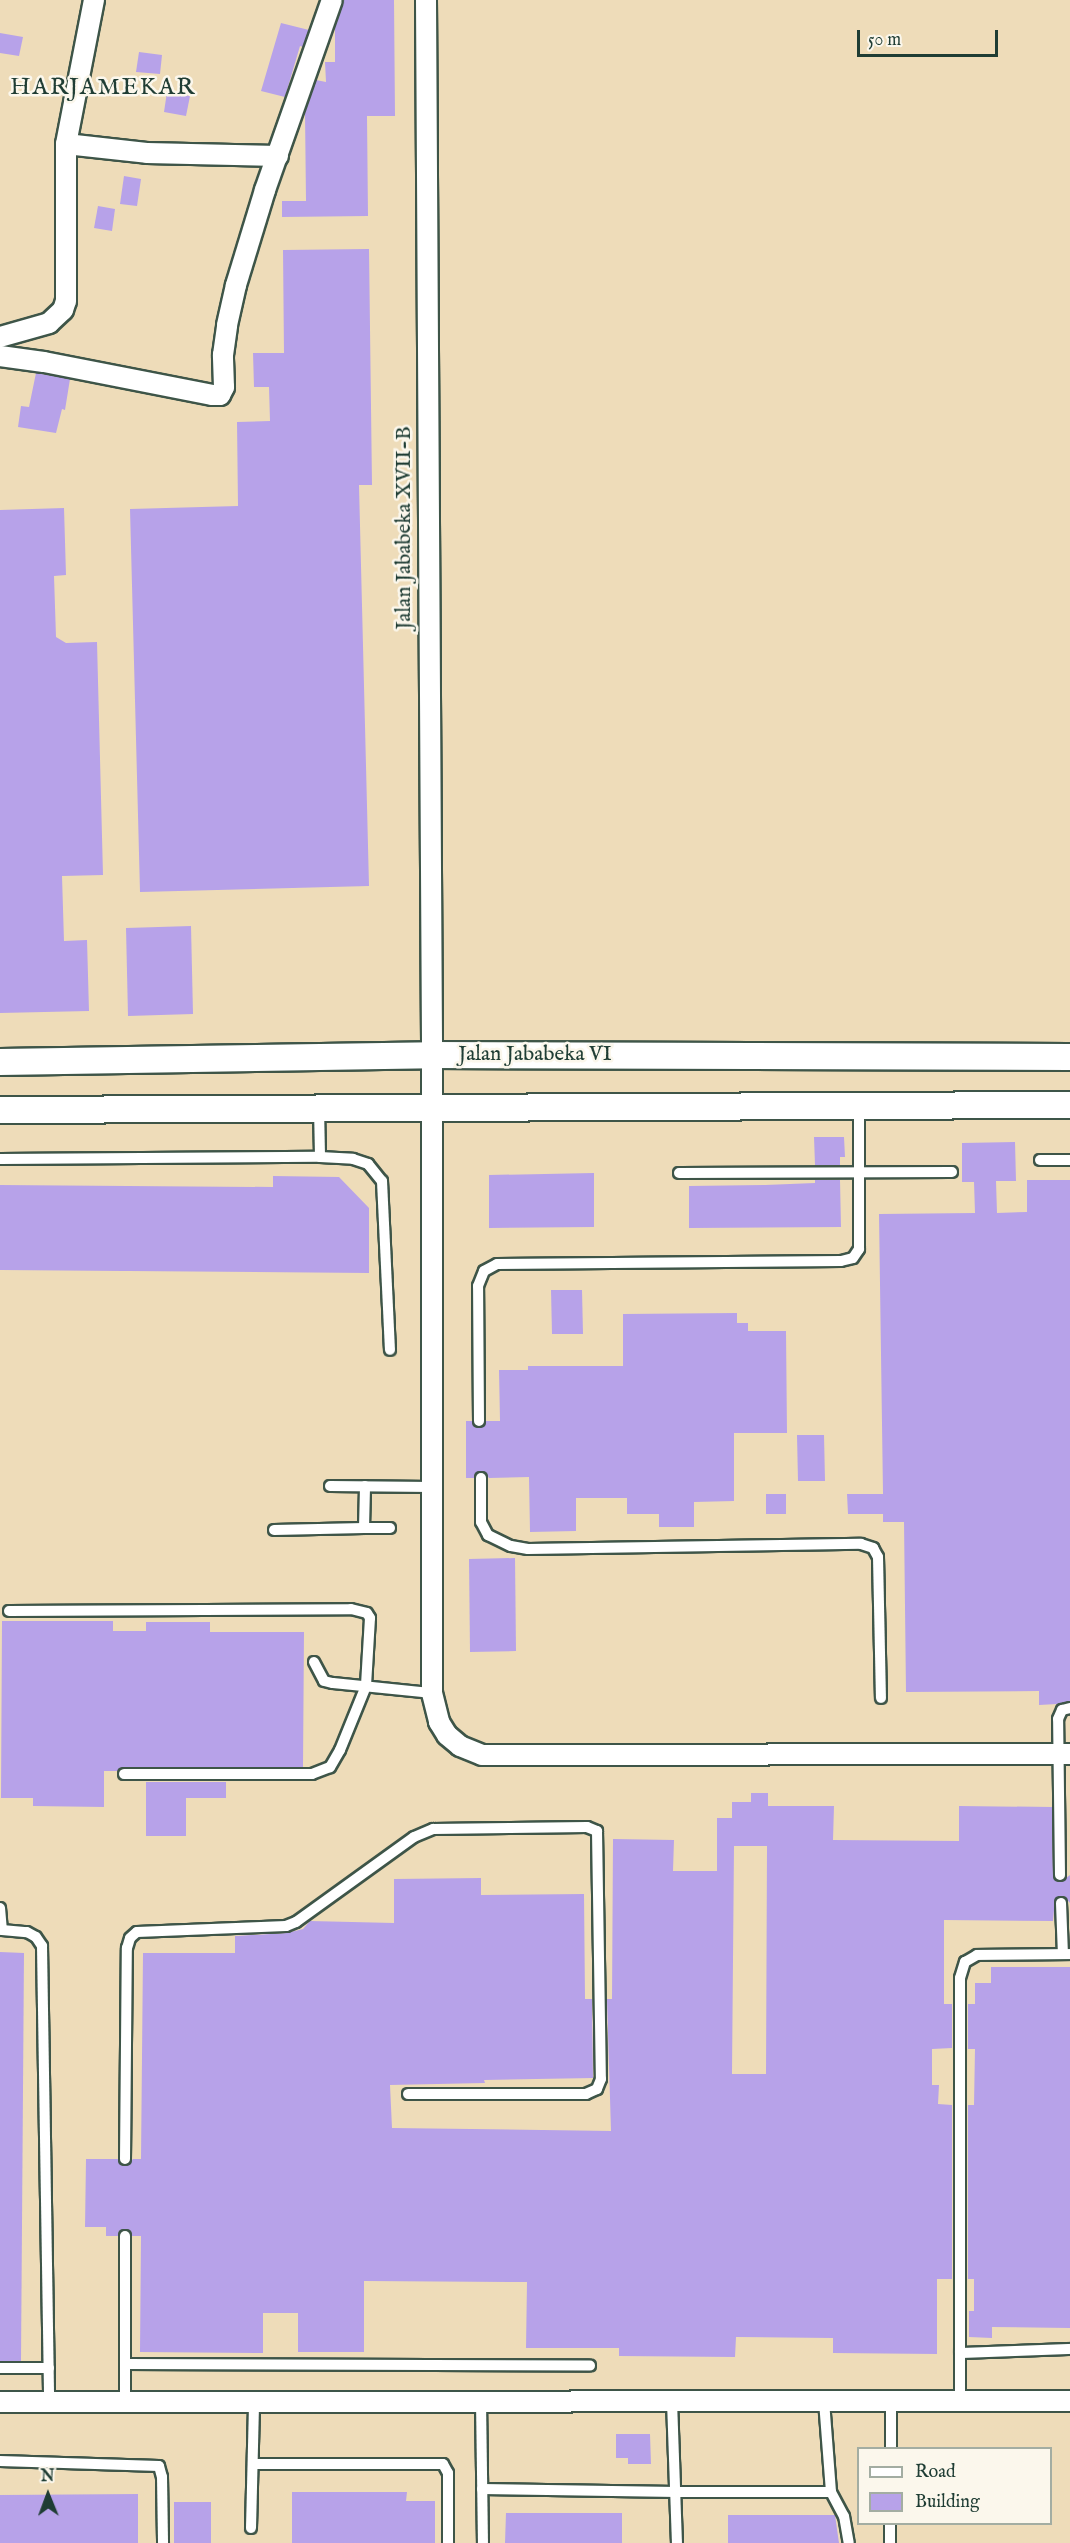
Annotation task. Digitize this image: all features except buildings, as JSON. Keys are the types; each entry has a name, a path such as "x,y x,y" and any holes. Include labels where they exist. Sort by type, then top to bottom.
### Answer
{"street":[{"path":"0,337 49,323 63,310 68,290 66,144 94,0"},
{"path":"0,356 220,395 224,387 223,355 231,303 278,156 332,0"},
{"name":"Jalan Jababeka XVII-B","path":"426,0 432,1055 432,1693 439,1722 447,1736 460,1746 482,1755 1064,1754"},
{"path":"66,144 147,153 278,156"},
{"name":"Jalan Jababeka VI","path":"0,1062 432,1055 1070,1057"},
{"path":"0,1110 1070,1105"},
{"path":"0,2402 1070,2401"}],"lane":[{"path":"479,1421 478,1286 484,1271 496,1264 841,1261 853,1257 859,1249 860,1107"},
{"path":"320,1108 320,1157"},
{"path":"0,1159 320,1157 352,1159 368,1164 382,1181 390,1350"},
{"path":"1040,1160 1070,1160"},
{"path":"679,1173 952,1172"},
{"path":"481,1478 481,1522 488,1535 511,1546 528,1549 861,1544 873,1548 878,1557 881,1698"},
{"path":"330,1486 432,1487"},
{"path":"364,1528 365,1486"},
{"path":"274,1530 390,1528"},
{"path":"9,1611 363,1611 370,1618 366,1686 340,1750 330,1767 312,1774 124,1774"},
{"path":"314,1662 324,1681 432,1693"},
{"path":"1060,1875 1064,1754 1058,1719 1062,1710 1070,1708"},
{"path":"125,2158 127,1948 130,1938 137,1932 286,1926 296,1922 414,1837 433,1829 586,1827 597,1831 601,2079 597,2089 586,2094 408,2094"},
{"path":"960,2401 960,1978 965,1962 977,1955 1066,1954 1061,1903"},
{"path":"0,1908 1,1930 27,1932 36,1937 42,1946 49,2402"},
{"path":"125,2236 125,2402"},
{"path":"960,2353 1070,2349"},
{"path":"126,2364 590,2366"},
{"path":"0,2368 49,2368"},
{"path":"481,2401 483,2543"},
{"path":"672,2401 677,2543"},
{"path":"824,2401 831,2492 844,2516 849,2543"},
{"path":"891,2401 891,2447"},
{"path":"251,2528 254,2402"},
{"path":"0,2461 159,2466 162,2477 163,2543"},
{"path":"253,2464 443,2464 448,2473 447,2543"},
{"path":"482,2489 831,2492"},
{"path":"890,2525 890,2543"}],"district":[{"name":"HARJAMEKAR","path":"103,88"}]}
